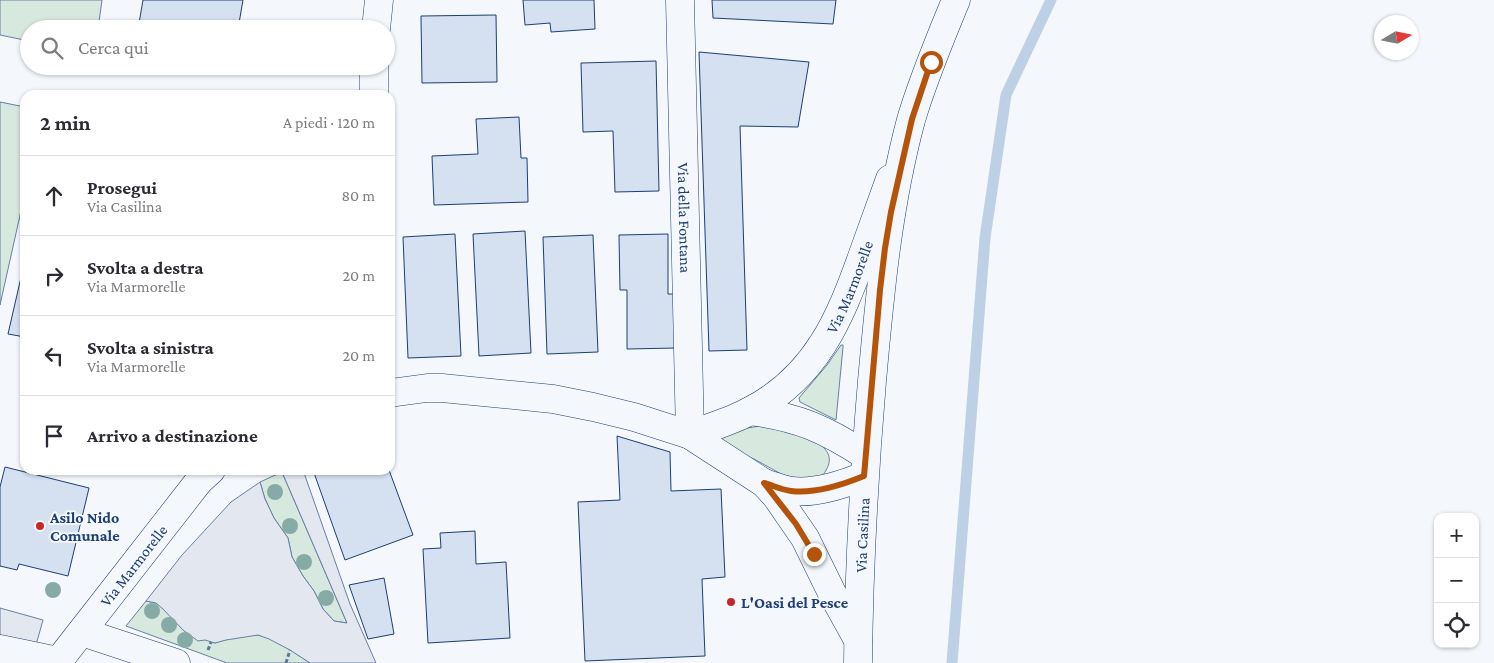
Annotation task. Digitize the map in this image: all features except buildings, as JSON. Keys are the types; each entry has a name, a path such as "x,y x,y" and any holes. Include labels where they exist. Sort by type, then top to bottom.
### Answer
{"street":[{"path":"377,20 379,0"},
{"name":"Via della Fontana","path":"680,0 690,435"},
{"name":"Via Casilina","path":"858,651 858,591 865,466 885,248 902,158 916,105 956,0"},
{"path":"374,75 374,90"},
{"name":"Via Marmorelle","path":"690,435 750,411 785,388 820,349 835,324 851,288 916,105"},
{"path":"395,392 442,388 553,399 593,406 690,435 764,483 790,491 808,491 845,484 865,466 843,440 787,417 750,411"},
{"name":"Via Marmorelle","path":"58,662 190,492 206,475"},
{"path":"764,483 805,538 858,651"},
{"path":"82,632 176,663"},
{"path":"0,649 58,662"}],"path":[{"path":"286,663 290,650"}],"shaded area":[{"path":"0,0 102,0 99,20 20,20 20,39 0,35"},
{"path":"0,102 20,106 20,215 0,305"},
{"path":"841,345 843,347 836,420 800,402 799,398"},
{"path":"767,425 818,442 826,450 829,457 828,465 823,475 804,480 783,475 754,459 721,445 714,433"},
{"path":"275,475 283,475 347,623 334,621 323,609 292,557 288,538 274,518 265,499 260,482"},
{"path":"283,475 305,475 350,604 376,663 310,663 290,650 258,635 215,643 205,640 198,641 183,630 156,603 146,601 182,555 231,502 260,482 265,499 274,518 288,538 292,557 323,609 334,621 347,623"},
{"path":"146,601 156,603 205,639 215,643 241,636 264,636 278,642 310,663 227,663 126,626"},
{"path":"0,608 43,620 36,645 0,635"}],"waterway":[{"path":"952,663 985,238 1006,95 1051,0"}],"place":[{"name":"Asilo Nido Comunale","path":"40,526"},
{"name":"L'Oasi del Pesce","path":"731,602"}],"route":[{"path":"814,554 796,524 764,483 790,491 808,491 845,484 864,476 885,248 902,158 916,105 931,62"}]}
